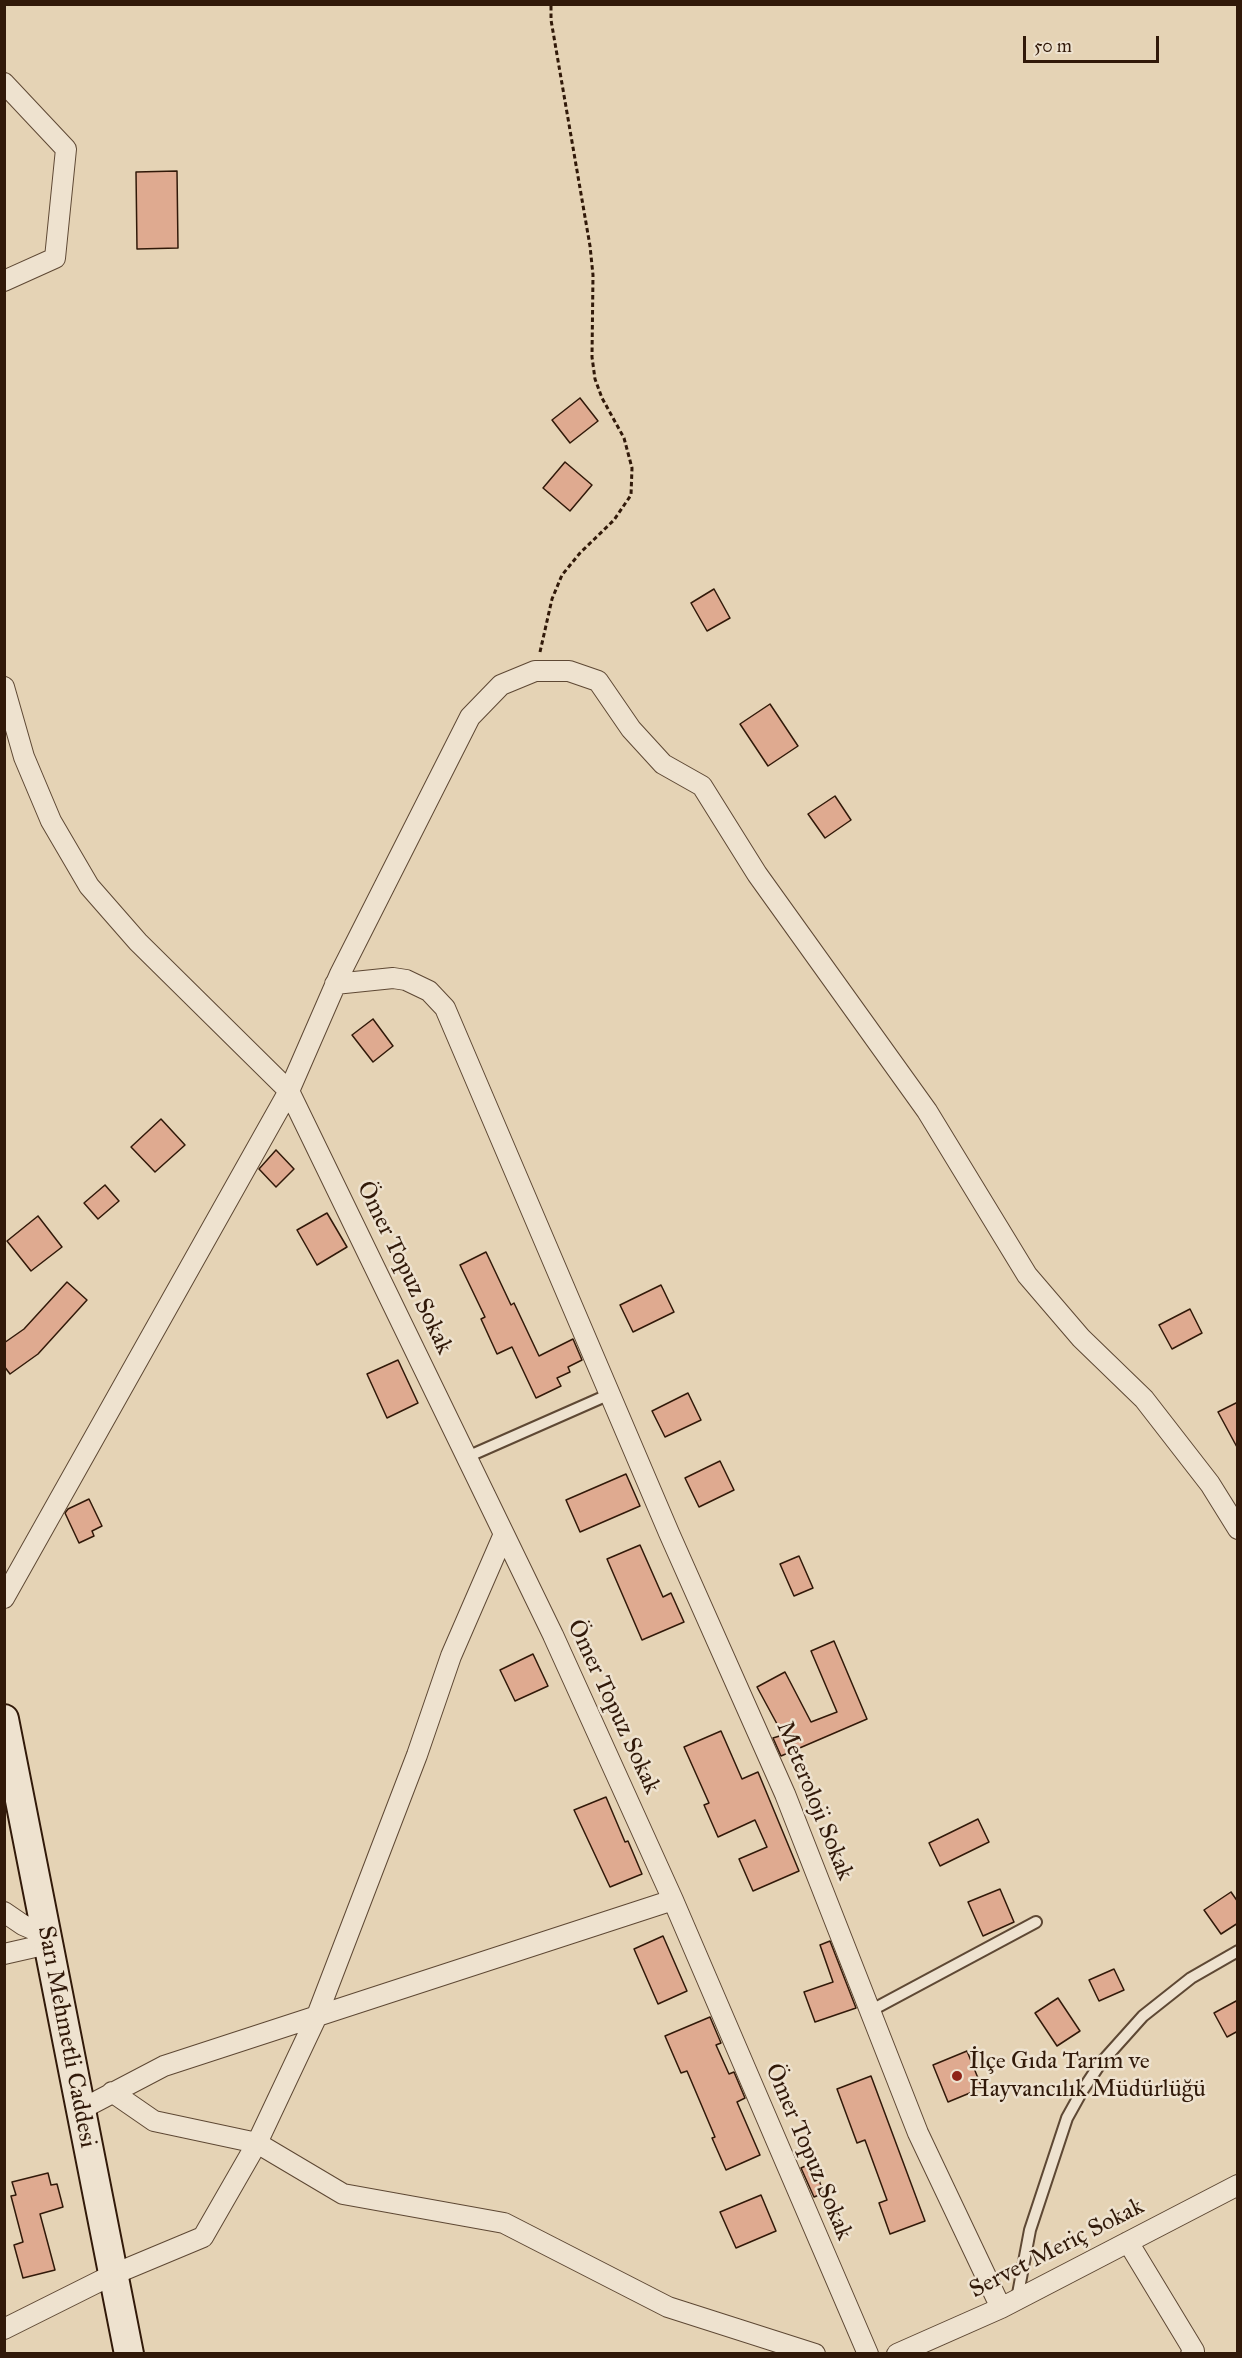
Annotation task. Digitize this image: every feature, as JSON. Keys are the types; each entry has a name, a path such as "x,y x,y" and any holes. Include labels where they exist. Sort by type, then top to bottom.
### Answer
{"street":[{"path":"4,83 66,149 55,258 4,281"},
{"path":"4,1599 289,1091 335,984 470,717 501,685 536,672 569,671 598,681 631,729 663,764 702,786 757,873 927,1111 1027,1275 1081,1338 1144,1399 1210,1484 1238,1529"},
{"name":"Ömer Topuz Sokak","path":"4,687 24,757 51,821 89,886 138,942 289,1091 553,1635 673,1900 868,2354"},
{"name":"Meteroloji Sokak","path":"335,984 393,978 406,980 429,991 445,1008 674,1544 785,1794 918,2133 1009,2303"},
{"path":"4,2329 112,2275 203,2237 257,2143 316,2018 417,1755 451,1656 504,1534"},
{"name":"Sarı Mehmetli Caddesi","path":"4,1719 129,2354"},
{"path":"80,2110 164,2066 673,1900"},
{"path":"4,1912 47,1939"},
{"path":"4,1954 47,1939"},
{"path":"112,2092 154,2121 257,2143 343,2194 504,2223 668,2307 814,2354"},
{"name":"Servet Meriç Sokak","path":"897,2354 1009,2303 1238,2185"},
{"path":"1128,2242 1194,2351 1191,2354"}],"lane":[{"path":"467,1457 610,1394"},
{"path":"870,2011 1036,1922"},
{"path":"1009,2303 1030,2230 1067,2118 1082,2091 1107,2056 1143,2016 1191,1978 1238,1951"}],"path":[{"path":"536,672 552,599 562,575 580,553 614,520 631,495 632,468 624,438 602,398 595,379 592,357 591,246 551,20 551,4"}],"building":[{"path":"177,171 178,248 137,249 136,172"},
{"path":"580,398 598,421 570,443 552,420"},
{"path":"565,462 592,485 570,511 543,488"},
{"path":"714,589 730,618 707,631 691,603"},
{"path":"770,704 798,746 768,766 740,724"},
{"path":"835,796 851,820 825,838 808,814"},
{"path":"373,1019 393,1046 373,1062 352,1035"},
{"path":"161,1119 185,1145 155,1172 131,1147"},
{"path":"276,1150 294,1169 276,1187 259,1169"},
{"path":"105,1185 119,1201 98,1219 84,1203"},
{"path":"327,1213 347,1247 317,1265 297,1230"},
{"path":"38,1216 62,1247 31,1271 7,1241"},
{"path":"486,1252 539,1356 573,1339 582,1360 568,1367 570,1372 557,1378 561,1386 536,1398 512,1347 497,1354 481,1319 485,1317 460,1265"},
{"path":"67,1282 87,1300 38,1354 10,1374 4,1366 4,1343 24,1329"},
{"path":"661,1285 674,1312 633,1332 620,1305"},
{"path":"1190,1309 1202,1333 1172,1349 1159,1325"},
{"path":"398,1360 418,1403 387,1418 367,1374"},
{"path":"688,1393 701,1420 665,1437 652,1411"},
{"path":"1238,1402 1238,1449 1218,1412"},
{"path":"720,1461 734,1490 699,1507 685,1478"},
{"path":"626,1474 640,1506 580,1532 566,1500"},
{"path":"89,1499 102,1526 92,1531 94,1536 79,1543 65,1513 68,1509"},
{"path":"640,1545 663,1597 671,1593 684,1622 642,1640 607,1559"},
{"path":"799,1556 813,1588 794,1596 780,1564"},
{"path":"834,1641 867,1719 781,1756 773,1738 783,1735 757,1687 785,1672 811,1722 837,1712 811,1651"},
{"path":"533,1654 548,1686 515,1701 500,1670"},
{"path":"721,1731 742,1779 758,1772 799,1871 753,1891 739,1859 767,1847 755,1820 718,1837 704,1805 709,1803 684,1747"},
{"path":"606,1797 625,1842 628,1841 642,1874 610,1887 574,1810"},
{"path":"978,1819 989,1842 940,1866 929,1843"},
{"path":"1000,1889 1014,1922 983,1936 968,1902"},
{"path":"1231,1892 1238,1902 1238,1923 1221,1934 1204,1910"},
{"path":"663,1936 687,1991 658,2004 634,1949"},
{"path":"830,1941 856,2008 815,2022 804,1992 833,1982 820,1945"},
{"path":"1114,1969 1124,1990 1099,2001 1089,1980"},
{"path":"1058,1998 1080,2031 1057,2046 1035,2013"},
{"path":"1238,2000 1238,2031 1227,2037 1214,2013"},
{"path":"710,2017 721,2043 716,2045 729,2074 734,2072 745,2098 737,2102 760,2155 726,2170 712,2138 715,2137 687,2071 681,2073 665,2036"},
{"name":"İlçe Gıda Tarım ve Hayvancılık Müdürlüğü","path":"967,2051 982,2088 948,2102 933,2065"},
{"path":"871,2076 925,2221 890,2234 879,2203 887,2200 865,2140 857,2143 837,2089"},
{"path":"812,2163 824,2193 814,2197 801,2168"},
{"path":"48,2173 51,2185 57,2184 63,2207 40,2214 55,2270 23,2278 14,2245 23,2242 11,2196 16,2195 12,2182"},
{"path":"761,2195 776,2231 736,2248 720,2212"}],"place":[{"name":"İlçe Gıda Tarım ve Hayvancılık Müdürlüğü","path":"957,2076"}]}
